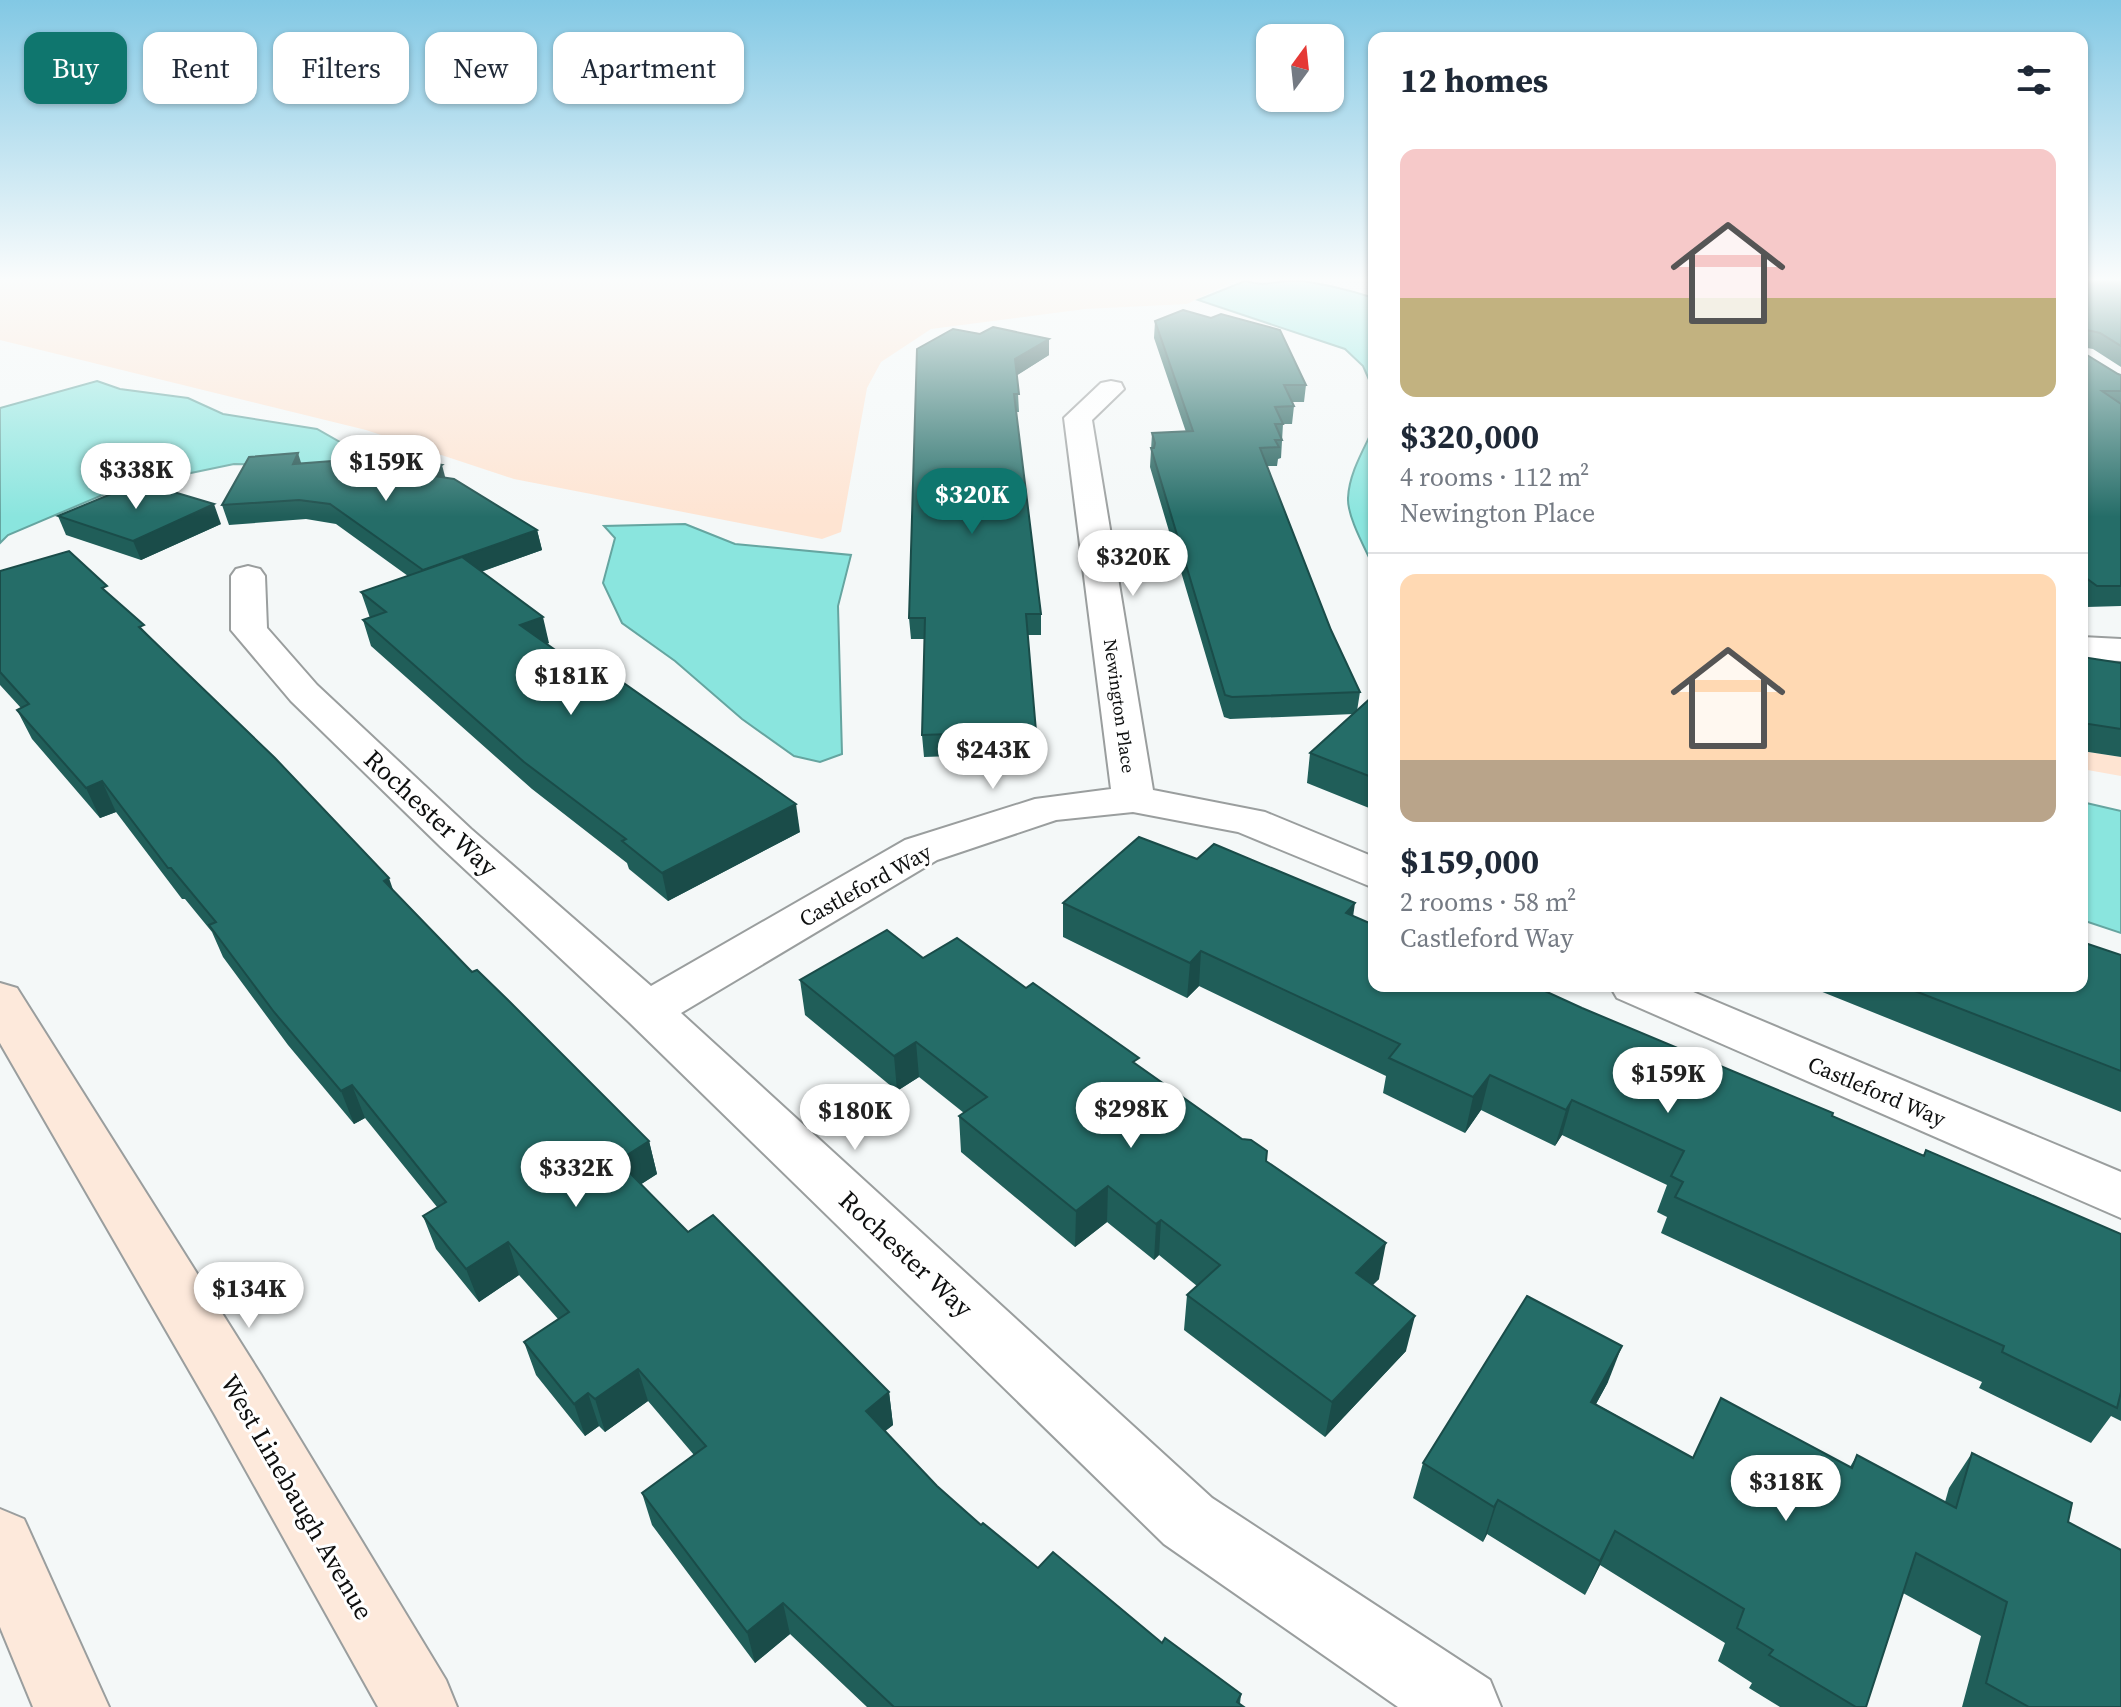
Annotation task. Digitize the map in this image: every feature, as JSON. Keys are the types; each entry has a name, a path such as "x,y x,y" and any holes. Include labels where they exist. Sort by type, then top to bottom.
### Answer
{"main road":[{"name":"West Linebaugh Avenue","path":"0,1000 246,1409 419,1707"},
{"path":"0,1543 71,1707"}],"street":[{"name":"Newington Place","path":"1111,389 1078,418 1133,799"},
{"name":"Rochester Way","path":"248,576 249,630 304,693 456,838 647,1010 1188,1521 1463,1707"},
{"path":"2088,648 2121,650"},
{"name":"Castleford Way","path":"647,1010 921,850 1050,808 1133,799 1250,821 1368,871"},
{"name":"Castleford Way","path":"1648,992 2121,1196"}],"shaded area":[{"path":"72,358 888,358 881,362 867,388 841,532 822,539 514,479 366,430"},
{"path":"2088,752 2121,757 2121,776 2088,770"}],"water":[{"path":"1354,358 1368,358 1368,377 1363,366"},
{"path":"97,381 120,389 188,398 223,414 317,429 345,445 335,465 234,464 119,488 8,535 0,543 0,408"},
{"path":"1368,440 1368,555 1349,506 1354,470"},
{"path":"685,524 735,544 851,555 838,606 842,754 820,762 794,756 742,719 675,661 622,623 603,583 615,538 604,526"},
{"path":"2088,803 2121,811 2121,933 2088,922"}],"building":[{"path":"917,358 1017,358 1019,394 1014,394 1041,614 1026,614 1036,731 922,735 925,618 909,618"},
{"path":"1168,358 1293,358 1306,385 1284,385 1294,406 1275,407 1283,424 1275,424 1282,440 1275,440 1279,447 1260,448 1331,630 1360,692 1225,695 1151,448 1155,443 1152,433 1193,431"},
{"path":"2088,358 2121,375 2121,391 2102,391 2121,404 2121,586 2097,586 2088,579"},
{"path":"298,453 293,464 385,457 442,465 427,475 454,479 537,530 423,570 330,504 299,500 222,505 249,457"},
{"path":"140,482 214,504 133,541 58,516"},
{"path":"69,551 107,586 102,588 144,625 139,627 275,758 389,878 384,881 472,972 477,970 649,1141 618,1161 688,1232 713,1215 889,1392 866,1411 937,1486 981,1525 983,1523 1038,1568 1053,1552 1162,1643 1165,1638 1241,1694 1237,1702 1244,1707 894,1707 783,1603 747,1632 642,1493 706,1446 638,1369 595,1399 588,1393 574,1404 524,1342 569,1312 508,1242 466,1269 423,1216 446,1202 352,1085 341,1091 274,1012 209,925 216,922 168,868 102,781 86,788 17,710 29,704 0,672 0,571"},
{"path":"462,557 543,617 520,625 602,683 615,677 796,804 662,873 622,841 626,839 524,762 363,620 386,612 361,592"},
{"path":"2088,658 2121,663 2121,729 2088,724"},
{"path":"1368,700 1368,776 1310,753"},
{"path":"1139,837 1197,859 1214,844 1355,903 1346,913 1368,922 1368,992 1547,992 1833,1113 1832,1116 1924,1156 1926,1150 2121,1234 2121,1392 2117,1408 2002,1352 2004,1346 1675,1197 1683,1182 1671,1176 1684,1151 1572,1100 1566,1110 1490,1075 1473,1097 1389,1058 1400,1044 1201,951 1190,963 1063,903"},
{"path":"887,930 923,958 957,938 1026,988 1033,983 1139,1058 1133,1062 1242,1139 1251,1140 1267,1151 1266,1161 1386,1243 1356,1273 1415,1316 1332,1402 1187,1295 1220,1265 1161,1220 1156,1224 1108,1186 1076,1211 959,1116 987,1097 916,1042 894,1056 800,980"},
{"path":"2088,944 2121,955 2121,1071 1917,992 2088,992"},
{"path":"1527,1296 1622,1346 1591,1402 1693,1458 1721,1398 1852,1468 1857,1455 1956,1508 1972,1453 2072,1503 2068,1522 2121,1550 2121,1707 2029,1707 1986,1683 2007,1602 1916,1553 1866,1707 1856,1707 1769,1655 1773,1650 1737,1628 1744,1609 1615,1531 1600,1561 1498,1500 1494,1507 1423,1463"}]}
